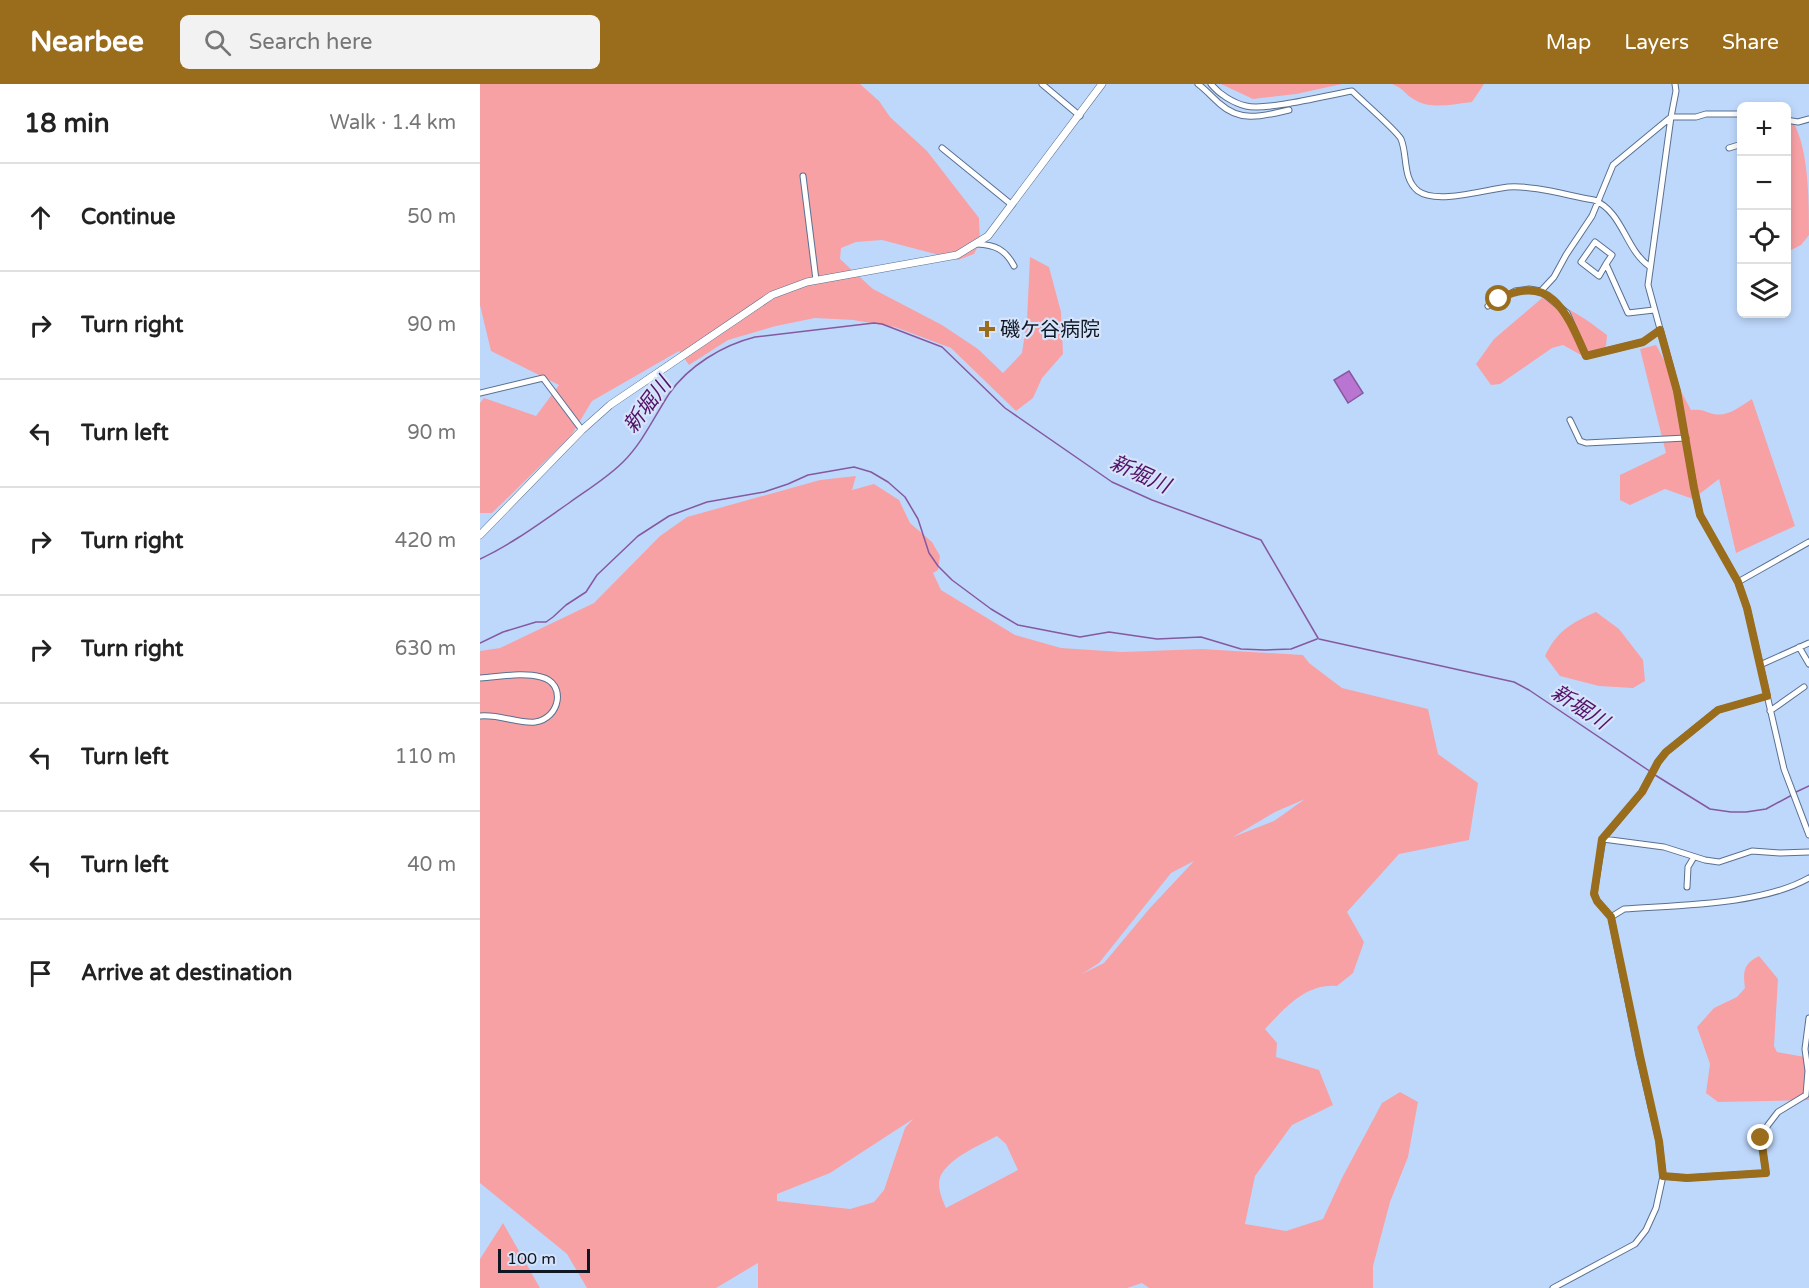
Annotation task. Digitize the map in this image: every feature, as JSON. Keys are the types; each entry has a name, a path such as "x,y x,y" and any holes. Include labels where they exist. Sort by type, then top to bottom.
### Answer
{"street":[{"path":"1042,84 1080,116"},
{"path":"480,535 582,430 610,405 772,295 816,280 949,257 977,244 988,236 1102,84"},
{"path":"1198,84 1221,105 1235,114 1248,118 1289,110"},
{"path":"1210,84 1222,95 1246,106 1264,107 1352,91 1401,138 1410,179 1418,191 1428,195 1461,195 1509,187 1524,187 1598,202 1604,204 1615,217 1641,261 1649,267"},
{"path":"1675,84 1676,91 1648,285 1677,391 1700,515 1738,582 1747,608 1784,769 1809,835"},
{"path":"1541,291 1554,277 1592,216 1613,165 1671,117 1737,114"},
{"path":"1791,121 1798,122 1809,119"},
{"path":"1729,148 1737,146"},
{"path":"942,148 1012,205"},
{"path":"803,176 816,280"},
{"path":"1596,242 1612,255 1606,264 1599,276 1581,262 1596,242"},
{"path":"977,244 989,244 1000,248 1014,266"},
{"path":"1606,264 1628,314 1654,310"},
{"path":"1488,306 1515,291 1529,289 1541,291 1567,313 1586,356 1643,342 1660,330"},
{"path":"480,393 543,378 582,430"},
{"path":"1570,420 1580,441 1586,443 1686,438"},
{"path":"1738,582 1809,542"},
{"path":"1760,665 1809,643"},
{"path":"1799,647 1809,664"},
{"path":"480,678 523,675 542,677 550,683 559,701 548,716 534,723 492,715 480,716"},
{"path":"1770,711 1803,687"},
{"path":"1553,1288 1635,1244 1646,1230 1656,1208 1663,1176 1659,1141 1611,917 1594,894 1602,839 1642,792 1666,752 1718,710 1767,696"},
{"path":"1602,839 1664,847 1719,862 1752,851 1809,852"},
{"path":"1687,887 1688,867 1694,857"},
{"path":"1611,917 1624,909 1768,894 1809,878"},
{"path":"1663,1176 1687,1178 1766,1173 1761,1138 1778,1112 1806,1095 1808,1071 1805,1049 1809,1018"}],"shaded area":[{"path":"480,84 860,84 879,101 890,117 927,151 979,218 980,242 974,254 958,260 882,240 856,242 841,248 840,259 873,289 942,325 978,349 1003,373 1022,353 1027,320 1030,257 1049,267 1061,312 1063,354 1042,378 1033,398 1016,411 951,348 895,327 853,320 815,318 776,326 728,340 689,365 679,351 592,401 571,436 492,513 480,513 480,403 484,398 536,416 559,385 491,351 480,305"},
{"path":"1221,84 1342,84 1296,94 1253,99"},
{"path":"1392,84 1484,84 1472,102 1436,106 1415,100"},
{"path":"1791,119 1801,140 1808,188 1809,235 1801,245 1791,250"},
{"path":"1542,298 1584,318 1607,335 1606,346 1598,351 1581,355 1563,345 1552,348 1500,384 1491,385 1476,364 1494,339"},
{"path":"1656,345 1691,410 1716,414 1727,413 1752,399 1795,526 1736,553 1719,479 1693,499 1665,489 1630,505 1620,500 1620,475 1666,453 1640,349"},
{"path":"1349,371 1363,393 1348,403 1334,380"},
{"path":"856,476 852,490 874,484 899,500 910,523 932,542 940,556 938,570 933,573 941,590 1015,635 1061,648 1122,652 1202,649 1303,655 1309,663 1342,688 1428,709 1438,754 1478,783 1469,840 1399,854 1347,912 1364,942 1353,973 1337,986 1315,988 1306,993 1288,1005 1265,1029 1277,1043 1276,1057 1319,1070 1333,1105 1292,1125 1255,1176 1245,1224 1286,1231 1323,1219 1382,1103 1400,1092 1418,1102 1408,1157 1390,1202 1373,1266 1373,1288 1149,1288 1142,1283 1127,1288 758,1288 758,1263 716,1288 587,1288 567,1254 480,1183 480,651 500,648 594,603 660,536 687,517 820,480","holes":["1305,799 1274,821 1233,837 1275,812","1194,861 1150,908 1104,963 1082,974 1099,963 1171,873","913,1119 905,1128 884,1190 874,1202 850,1209 777,1201 777,1194 830,1173","997,1136 1006,1144 1018,1170 946,1208 939,1188 941,1175 959,1157"]},
{"path":"1596,612 1619,629 1643,660 1645,681 1633,688 1599,686 1560,676 1545,656 1560,634 1579,620"},
{"path":"1759,956 1778,979 1774,1046 1777,1052 1805,1057 1809,1100 1718,1102 1706,1093 1710,1064 1697,1027 1714,1008 1737,997 1745,988 1745,969"},
{"path":"503,1223 540,1288 480,1288 480,1259"}],"waterway":[{"name":"新堀川","path":"480,559 526,533 617,468 637,446 677,384 707,358 731,345 755,337 874,323 942,347 1005,408 1112,482 1152,500 1261,540 1318,638"},
{"path":"480,643 503,632 536,622 546,622 586,592 597,575 638,536 669,516 707,502 764,492 808,475 854,467 871,472 888,482 905,497 918,519 929,553 938,566 952,580 991,609 1018,625 1080,637 1109,632 1157,639 1201,637 1241,649 1291,649 1317,639"},
{"name":"新堀川","path":"1319,639 1514,682 1651,772"},
{"name":"新堀川","path":"1655,775 1710,809 1731,812 1766,809 1792,795"},
{"name":"新堀川","path":"1796,792 1809,786"}],"place":[{"name":"磯ケ谷病院","path":"987,329"}],"route":[{"path":"1499,299 1515,291 1529,289 1541,291 1567,313 1586,356 1643,342 1660,330 1677,391 1700,515 1738,582 1747,608 1767,696 1718,710 1666,752 1642,792 1602,839 1594,894 1611,917 1659,1141 1663,1176 1687,1178 1766,1173 1761,1138"}]}
